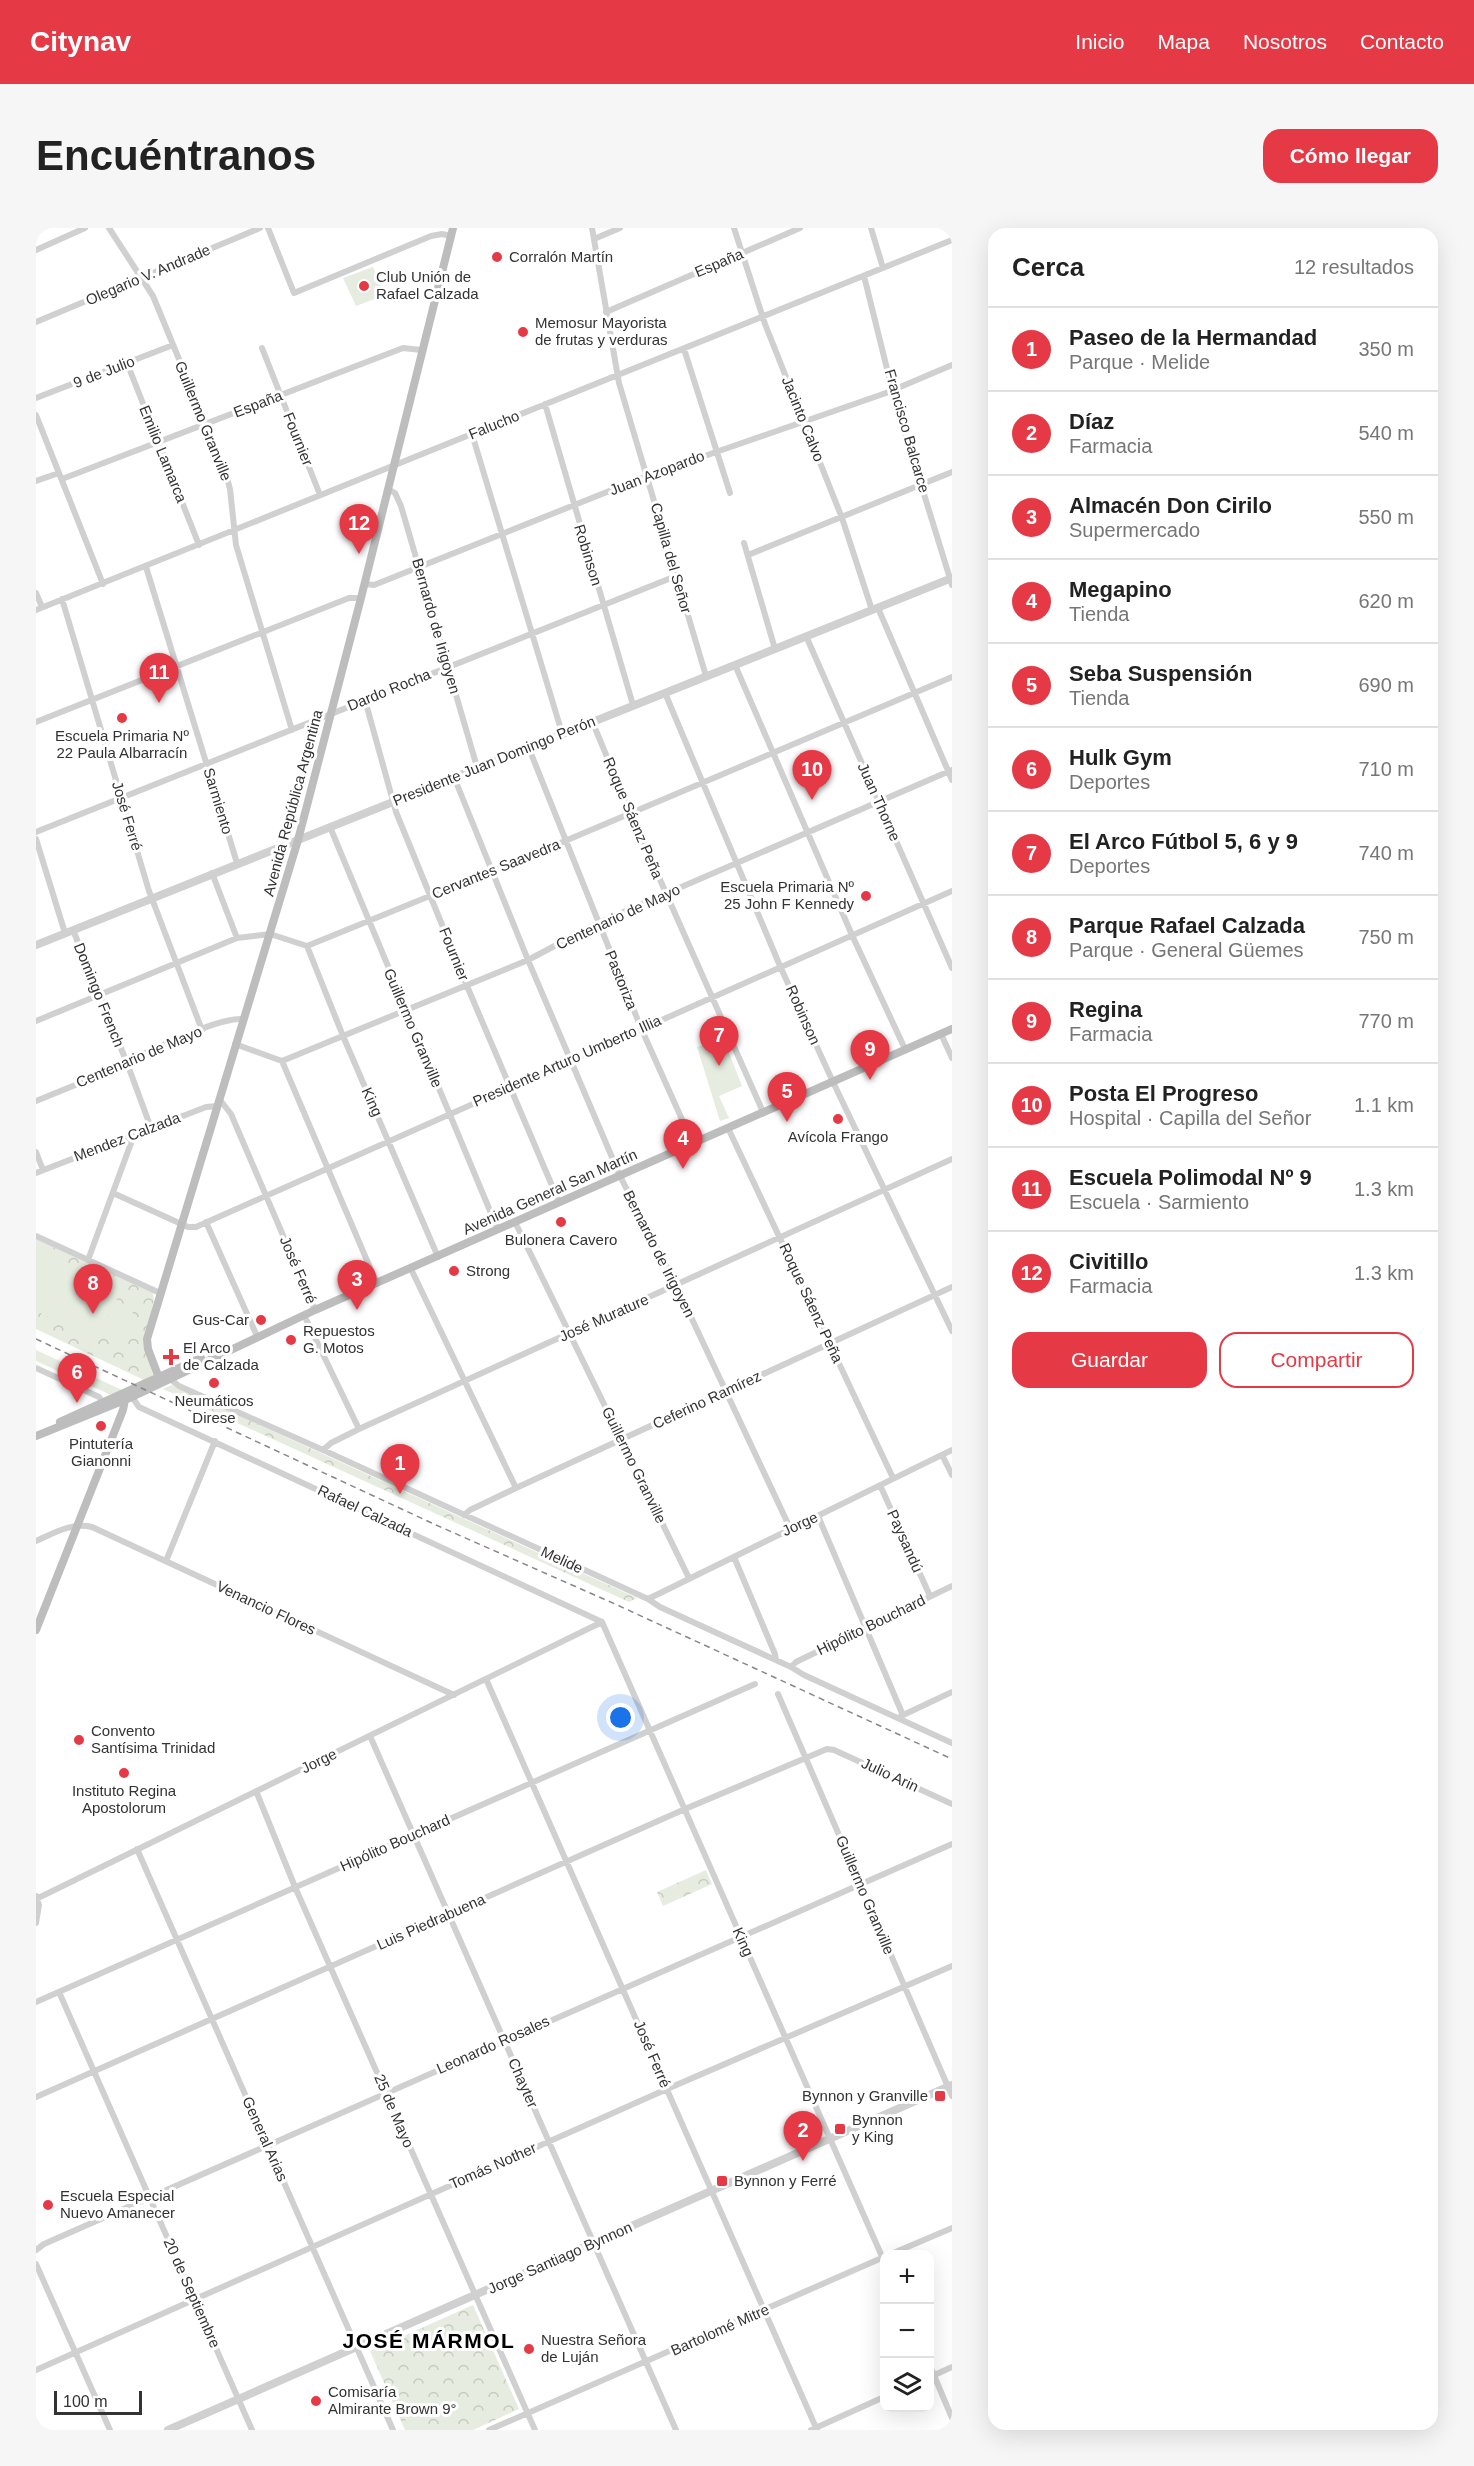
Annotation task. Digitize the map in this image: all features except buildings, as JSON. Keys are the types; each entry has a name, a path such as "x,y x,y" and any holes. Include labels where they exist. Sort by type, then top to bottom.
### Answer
{"main road":[{"name":"Avenida República Argentina","path":"159,1378 147,1339 298,840 452,232"},
{"name":"Avenida General San Martín","path":"257,1336 250,1336 104,1402 36,1436 66,1426 128,1399 252,1341 257,1336 952,1029"},
{"path":"36,1630 128,1399"}],"street":[{"path":"36,250 85,228"},
{"name":"Guillermo Granville","path":"109,228 153,296 228,480 234,531 292,730"},
{"name":"Olegario V. Andrade","path":"36,322 260,228"},
{"path":"268,228 294,293 431,236 452,232"},
{"path":"428,228 431,236"},
{"name":"Capilla del Señor","path":"592,228 617,375 706,676"},
{"path":"594,239 620,228"},
{"name":"Jacinto Calvo","path":"734,228 763,318 842,518 875,609 950,771 952,780"},
{"name":"España","path":"606,312 800,228"},
{"path":"871,228 883,268"},
{"name":"Falucho","path":"39,608 146,567 952,240"},
{"name":"Francisco Balcarce","path":"864,276 893,389 951,581"},
{"name":"9 de Julio","path":"36,398 173,345"},
{"name":"Fournier","path":"262,348 320,495"},
{"name":"España","path":"36,481 60,476 159,443 403,348 421,350"},
{"path":"684,349 730,493"},
{"name":"Emilio Lamarca","path":"127,363 199,545"},
{"name":"Juan Azopardo","path":"364,584 374,585 647,476 893,389 952,365"},
{"name":"Robinson","path":"545,404 633,705"},
{"path":"36,415 103,584"},
{"path":"472,434 562,733"},
{"path":"748,555 952,472"},
{"name":"Bernardo de Irigoyen","path":"388,489 395,493 401,506 477,767"},
{"path":"744,543 775,649"},
{"name":"Sarmiento","path":"146,567 237,863"},
{"name":"Dardo Rocha","path":"36,832 676,576"},
{"name":"Presidente Juan Domingo Perón","path":"36,945 330,826 394,803 528,746 951,581"},
{"path":"36,593 39,608"},
{"path":"36,722 262,631 349,598 361,598"},
{"name":"José Ferré","path":"62,599 151,898 202,1030"},
{"name":"Juan Thorne","path":"806,636 952,968"},
{"path":"735,665 852,935 905,1049"},
{"name":"Cervantes Saavedra","path":"308,946 565,841 952,676"},
{"name":"Robinson","path":"665,693 780,966 952,1331"},
{"name":"Fournier","path":"365,700 394,803 467,986 560,1202"},
{"name":"Roque Sáenz Peña","path":"592,721 665,893 763,1112"},
{"name":"Pastoriza","path":"528,746 641,1028 693,1144"},
{"name":"Centenario de Mayo","path":"282,1061 528,960 598,923 950,771"},
{"name":"Bernardo de Irigoyen","path":"454,777 528,960 620,1176 676,1285 790,1528"},
{"name":"Guillermo Granville","path":"330,826 498,1230"},
{"name":"Domingo French","path":"36,838 69,932 99,996 151,1128"},
{"path":"212,873 237,938"},
{"name":"Presidente Arturo Umberto Illia","path":"183,1224 193,1227 206,1222 952,891"},
{"path":"36,1021 237,938 270,934 308,946"},
{"name":"King","path":"308,946 438,1257"},
{"name":"Centenario de Mayo","path":"36,1101 202,1030 232,1019 243,1019"},
{"path":"941,1034 952,1058"},
{"path":"235,1044 282,1061 377,1284"},
{"name":"José Ferré","path":"219,1103 231,1114 315,1310"},
{"name":"Mendez Calzada","path":"39,1171 219,1103"},
{"name":"Roque Sáenz Peña","path":"728,1128 893,1478"},
{"path":"88,1260 134,1135"},
{"path":"36,1152 39,1171"},
{"name":"José Murature","path":"323,1450 331,1443 359,1429 952,1159"},
{"path":"113,1193 183,1224"},
{"path":"206,1222 257,1336"},
{"name":"Guillermo Granville","path":"516,1222 689,1578"},
{"path":"36,1236 160,1293"},
{"path":"411,1269 516,1488"},
{"name":"Ceferino Ramírez","path":"464,1515 516,1488 952,1287"},
{"name":"José Ferré","path":"304,1315 359,1429"},
{"path":"36,1368 99,1397 104,1402"},
{"name":"Melide","path":"170,1379 179,1386 648,1599 660,1607 804,1675 901,1716 952,1743"},
{"name":"Rafael Calzada","path":"128,1399 139,1407 602,1622"},
{"path":"166,1561 215,1441"},
{"name":"Jorge","path":"648,1599 952,1450"},
{"path":"942,1455 952,1475"},
{"name":"Paysandú","path":"880,1485 930,1596"},
{"path":"818,1516 901,1716 952,1692"},
{"path":"36,1542 77,1525"},
{"name":"Venancio Flores","path":"77,1525 92,1527 454,1695"},
{"path":"734,1557 776,1660"},
{"name":"Hipólito Bouchard","path":"791,1667 796,1662 865,1627 952,1586"},
{"name":"King","path":"602,1622 880,2250"},
{"name":"Jorge","path":"36,1898 602,1622"},
{"name":"José Ferré","path":"486,1679 624,1988 815,2429"},
{"name":"Hipólito Bouchard","path":"36,2002 755,1684"},
{"name":"Guillermo Granville","path":"778,1695 950,2086 952,2096"},
{"name":"Chayter","path":"370,1736 676,2430"},
{"name":"Luis Piedrabuena","path":"36,2097 685,1809 827,1749"},
{"name":"Julio Arin","path":"827,1749 834,1750 952,1804"},
{"name":"25 de Mayo","path":"256,1791 295,1887 535,2430"},
{"name":"Leonardo Rosales","path":"36,2250 44,2244 268,2144 952,1844"},
{"name":"General Arias","path":"137,1849 393,2430"},
{"path":"36,1898 39,1905 36,1923"},
{"name":"Tomás Nother","path":"36,2370 549,2141 952,1966"},
{"name":"20 de Septiembre","path":"59,1992 252,2430"},
{"name":"Jorge Santiago Bynnon","path":"168,2430 950,2086"},
{"path":"900,2250 952,2228"},
{"name":"Bartolomé Mitre","path":"489,2430 880,2261"},
{"path":"36,2264 110,2430"},
{"path":"934,2375 952,2367"},
{"path":"934,2380 952,2418"},
{"path":"815,2429 880,2399"}],"green space":[{"name":"Club Unión de Rafael Calzada","path":"373,267 385,295 356,306 343,278"},
{"path":"723,1038 742,1086 719,1096 729,1118 720,1121 697,1047"},
{"path":"36,1239 153,1293 154,1300 144,1344 153,1375 145,1381 36,1329"},
{"path":"36,1253 120,1293 97,1340 36,1311"},
{"path":"115,1308 133,1311 127,1346 109,1343"},
{"path":"36,1350 122,1390 111,1395 36,1361"},
{"path":"172,1385 637,1598 629,1602 163,1389"},
{"path":"706,1870 712,1884 663,1906 657,1892"},
{"path":"473,2305 519,2409 473,2430 405,2430 370,2351"},
{"path":"412,2403 422,2425 410,2430 400,2408"}],"railway":[{"path":"36,1339 436,1525 615,1604 952,1759"}],"place":[{"name":"Corralón Martín","path":"497,257"},
{"name":"Club Unión de Rafael Calzada","path":"364,286"},
{"name":"Memosur Mayorista de frutas y verduras","path":"523,332"},
{"name":"Civitillo","path":"359,554"},
{"name":"Escuela Polimodal Nº 9","path":"159,703"},
{"name":"Escuela Primaria Nº 22 Paula Albarracín","path":"122,718"},
{"name":"Posta El Progreso","path":"812,800"},
{"name":"Escuela Primaria Nº 25 John F Kennedy","path":"866,896"},
{"name":"El Arco Fútbol 5, 6 y 9","path":"719,1066"},
{"name":"Regina","path":"870,1080"},
{"name":"Avícola Frango","path":"838,1119"},
{"name":"Seba Suspensión","path":"787,1122"},
{"name":"Megapino","path":"683,1169"},
{"name":"Bulonera Cavero","path":"561,1222"},
{"name":"Strong","path":"454,1271"},
{"name":"Almacén Don Cirilo","path":"357,1310"},
{"name":"Parque Rafael Calzada","path":"93,1314"},
{"name":"Gus-Car","path":"261,1320"},
{"name":"Repuestos G. Motos","path":"291,1340"},
{"name":"El Arco de Calzada","path":"171,1357"},
{"name":"Neumáticos Direse","path":"214,1383"},
{"name":"Hulk Gym","path":"77,1403"},
{"name":"Pintutería Gianonni","path":"101,1426"},
{"name":"Paseo de la Hermandad","path":"400,1494"},
{"name":"Convento Santísima Trinidad","path":"79,1740"},
{"name":"Instituto Regina Apostolorum","path":"124,1773"},
{"name":"Bynnon y Granville","path":"940,2096"},
{"name":"Bynnon y King","path":"840,2129"},
{"name":"Díaz","path":"803,2161"},
{"name":"Bynnon y Ferré","path":"722,2181"},
{"name":"Escuela Especial Nuevo Amanecer","path":"48,2205"},
{"name":"Nuestra Señora de Luján","path":"529,2349"},
{"name":"Comisaría Almirante Brown 9°","path":"316,2401"}],"district":[{"name":"JOSÉ MÁRMOL","path":"429,2341"}]}
